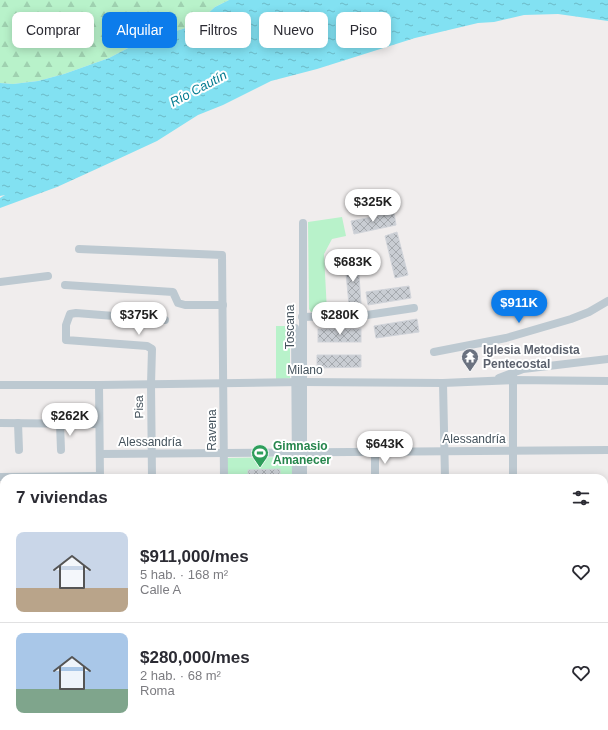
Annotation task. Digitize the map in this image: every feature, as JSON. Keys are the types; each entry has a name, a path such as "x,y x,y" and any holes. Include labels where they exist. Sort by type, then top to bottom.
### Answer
{"street":[{"name":"Toscana","path":"296,474 299,453 299,382 302,317 303,223"},
{"name":"Ravena","path":"78,249 222,254 224,474"},
{"path":"0,282 48,276"},
{"path":"65,285 173,292 178,303 185,305 223,305"},
{"path":"434,352 506,338 571,319 589,312 608,301"},
{"path":"302,317 367,315 414,308"},
{"name":"Pisa","path":"152,474 152,349 147,346 66,340 66,326 70,314 76,312 166,320"},
{"name":"Toscana","path":"295,328 299,382"},
{"name":"Milano","path":"0,384 99,385 224,382 444,383 495,381 513,377 523,369 608,359"},
{"path":"513,474 513,377 608,381"},
{"path":"444,383 445,474"},
{"path":"99,385 100,474"},
{"path":"0,423 99,424"},
{"path":"18,423 19,450"},
{"path":"60,424 60,450"},
{"name":"Alessandría","path":"100,454 608,450"},
{"path":"375,452 375,474"},
{"name":"Toscana","path":"299,453 302,474"}],"green space":[{"path":"0,0 229,0 215,7 209,12 185,12 185,28 177,31 177,12 102,12 102,48 128,48 109,58 64,74 38,81 13,84 0,83"},
{"path":"342,217 346,236 332,239 324,254 327,312 311,312 309,309 308,222"},
{"path":"276,326 290,326 290,378 276,380"},
{"name":"Gimnasio Amanecer","path":"292,457 292,474 227,474 227,458"}],"water":[{"name":"Río Cautín","path":"229,0 608,0 608,21 558,14 524,15 494,22 478,23 415,38 391,46 391,12 336,12 336,48 383,48 317,69 271,81 223,105 198,115 157,141 57,187 0,208 0,198 5,195 0,196 0,83 13,84 38,81 64,74 109,58 128,48 177,48 177,31 185,28 185,48 251,48 251,12 209,12 215,7"}],"building":[{"path":"394,213 396,225 354,234 351,221"},
{"path":"397,232 408,275 395,278 385,236"},
{"path":"358,261 361,304 349,305 345,262"},
{"path":"409,286 411,298 368,305 366,292"},
{"path":"417,319 419,332 376,338 374,326"},
{"path":"318,329 361,329 361,342 318,342"},
{"path":"317,355 361,355 361,367 317,368"},
{"path":"280,469 280,474 248,474 248,470"}],"place":[{"name":"Iglesia Metodista Pentecostal","path":"470,372"},
{"name":"Gimnasio Amanecer","path":"260,468"}]}
